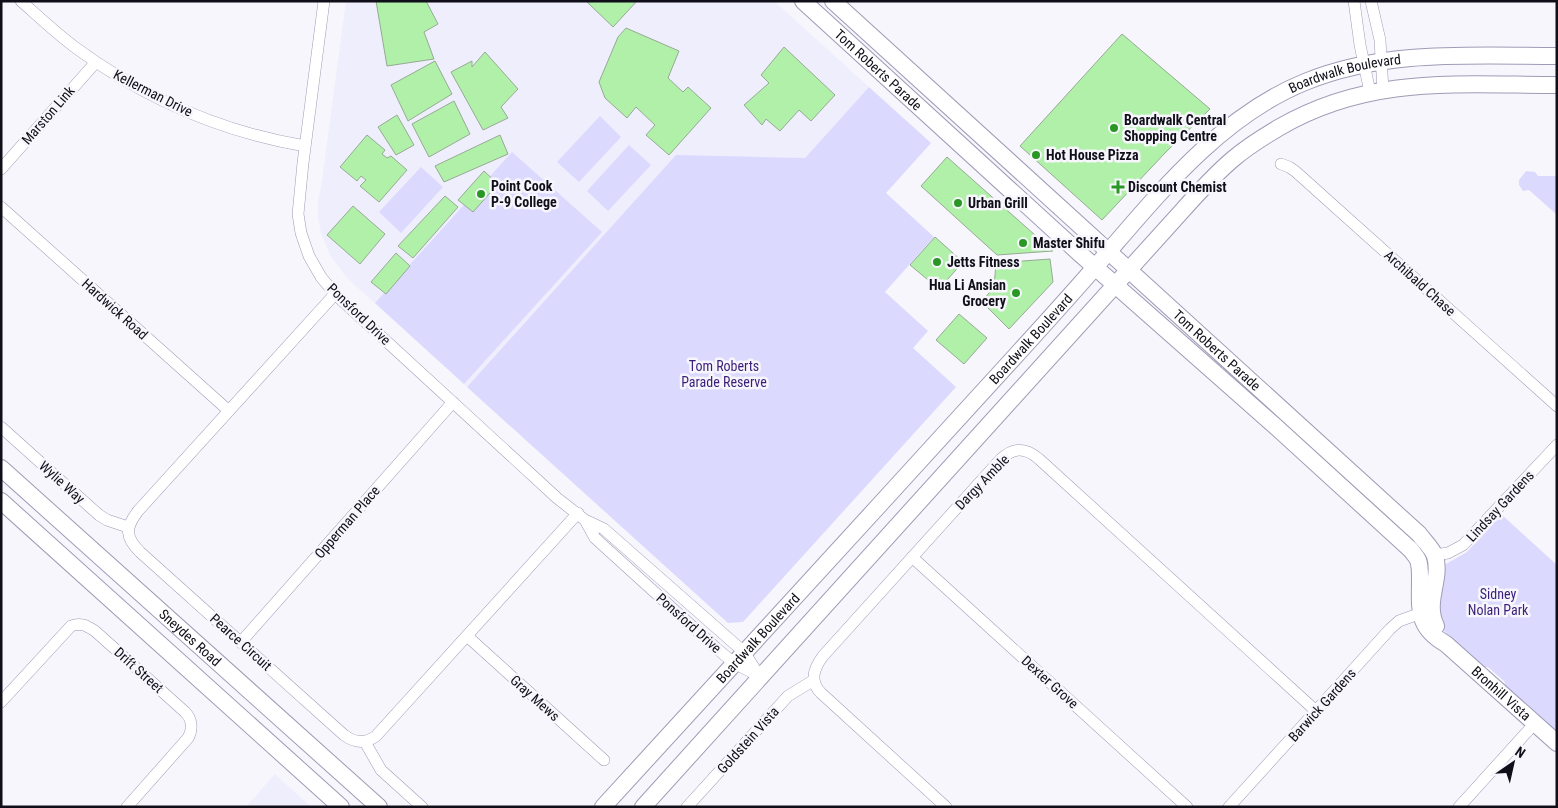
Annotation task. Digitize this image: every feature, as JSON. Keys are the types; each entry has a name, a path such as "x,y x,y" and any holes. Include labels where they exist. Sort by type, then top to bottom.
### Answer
{"main road":[{"name":"Tom Roberts Parade","path":"803,1 1096,267 1275,426 1411,550 1418,560"},
{"name":"Tom Roberts Parade","path":"833,1 1419,534 1435,555"},
{"name":"Boardwalk Boulevard","path":"603,807 856,532 1174,178 1230,126 1258,106 1304,82 1364,64 1422,57 1557,56"},
{"name":"Boardwalk Boulevard","path":"643,807 1202,189 1241,153 1269,133 1298,117 1334,102 1376,91 1424,85 1557,85"},
{"path":"953,138 956,113"},
{"path":"982,163 996,149"},
{"path":"1275,426 1286,414"},
{"name":"Sneydes Road","path":"1,468 379,807"},
{"name":"Sneydes Road","path":"1,501 341,807"},
{"path":"1,512 21,519"},
{"path":"1418,560 1435,555"},
{"name":"Bronhill Vista","path":"1426,612 1436,568 1435,555"},
{"name":"Bronhill Vista","path":"1418,560 1420,607 1434,622 1446,644 1557,743"},
{"path":"263,703 296,742 300,758 300,770"}],"street":[{"name":"Kellerman Drive","path":"21,1 60,36 96,62 137,87 185,111 256,135 305,146"},
{"name":"Ponsford Drive","path":"324,1 299,203 301,233 314,267 335,294 557,498 582,516 595,538 760,676"},
{"path":"1354,1 1364,64 1376,91"},
{"path":"1371,1 1380,40 1382,61 1376,91"},
{"name":"Marston Link","path":"1,169 96,62"},
{"name":"Archibald Chase","path":"1281,164 1295,171 1557,406"},
{"name":"Hardwick Road","path":"1,207 230,411"},
{"path":"128,527 138,511 335,294"},
{"name":"Opperman Place","path":"241,642 453,402"},
{"name":"Wylie Way","path":"1,427 102,517 128,527"},
{"name":"Lindsay Gardens","path":"1435,555 1463,546 1557,445"},
{"name":"Dargy Amble","path":"814,680 816,667 823,656 1004,456 1020,449 1029,451 1039,459 1316,711"},
{"path":"422,807 381,770 365,742 374,738 379,733 467,636 582,516"},
{"name":"Pearce Circuit","path":"128,527 129,537 137,548 344,735 356,742 365,742"},
{"name":"Dexter Grove","path":"912,558 1187,807"},
{"name":"Barwick Gardens","path":"1229,807 1390,629 1399,621 1426,612"},
{"name":"Drift Street","path":"1,702 66,630 75,624 89,627 110,644 186,713 191,721 192,728 185,742 127,807"},
{"name":"Gray Mews","path":"467,636 604,760"},
{"path":"814,680 816,687 821,693 946,807"},
{"name":"Goldstein Vista","path":"688,807 788,696 814,680"},
{"path":"1460,807 1535,723"}],"shaded area":[{"name":"Point Cook P-9 College","path":"346,1 774,1 869,87 805,158 676,156 467,387 347,278 330,255 321,233 318,217 318,200"},
{"path":"275,774 311,807 246,807"}],"green space":[{"name":"Tom Roberts Parade Reserve","path":"869,87 931,143 886,193 934,237 885,292 928,331 913,348 956,387 743,622 728,623 467,387 676,155 805,158"},
{"path":"600,116 621,137 579,182 557,162"},
{"path":"629,145 651,165 608,211 587,191"},
{"path":"512,152 602,232 464,384 375,303"},
{"path":"421,167 443,187 401,233 379,212"},
{"path":"1526,171 1535,172 1538,176 1557,176 1557,221 1556,214 1529,190 1523,191 1519,185 1519,180"},
{"name":"Sidney Nolan Park","path":"1501,514 1557,565 1557,735 1504,688 1505,682 1488,667 1481,667 1455,644 1444,630 1438,616 1444,565 1467,552"}],"building":[{"path":"376,1 426,1 438,24 424,32 434,59 387,66"},
{"path":"586,1 637,1 613,27"},
{"path":"626,28 679,51 668,78 683,92 688,87 711,108 669,155 646,135 655,125 636,107 627,118 605,98 599,82 618,37"},
{"name":"Boardwalk Central Shopping Centre","path":"1122,34 1210,109 1165,153 1102,220 1020,146"},
{"path":"784,47 835,95 811,121 799,110 780,131 766,119 762,125 744,105 769,83 761,75"},
{"path":"485,52 518,89 501,107 508,118 483,130 451,72 472,61 472,67"},
{"path":"435,61 452,94 408,121 391,85"},
{"path":"454,101 470,134 429,157 412,124"},
{"path":"397,115 414,145 396,155 378,127"},
{"path":"367,135 385,150 382,154 387,158 391,156 407,170 379,202 360,186 366,180 361,176 357,181 340,167"},
{"path":"500,135 508,154 444,182 435,166"},
{"path":"947,157 1053,251 997,255 921,186"},
{"path":"484,171 498,184 473,212 458,200"},
{"path":"445,196 458,207 413,258 398,246"},
{"path":"353,206 385,234 360,264 327,235"},
{"path":"935,237 963,262 939,289 910,265"},
{"path":"396,253 410,266 386,294 371,282"},
{"name":"Hua Li Ansian Grocery","path":"1050,259 1053,282 1009,329 986,306 984,299 994,287 996,263"},
{"path":"959,314 987,338 964,364 936,340"}],"place":[{"name":"Boardwalk Central Shopping Centre","path":"1114,128"},
{"name":"Hot House Pizza","path":"1036,155"},
{"name":"Discount Chemist","path":"1118,187"},
{"name":"Point Cook P-9 College","path":"481,194"},
{"name":"Urban Grill","path":"958,203"},
{"name":"Master Shifu","path":"1023,243"},
{"name":"Jetts Fitness","path":"937,262"},
{"name":"Hua Li Ansian Grocery","path":"1016,293"}]}
